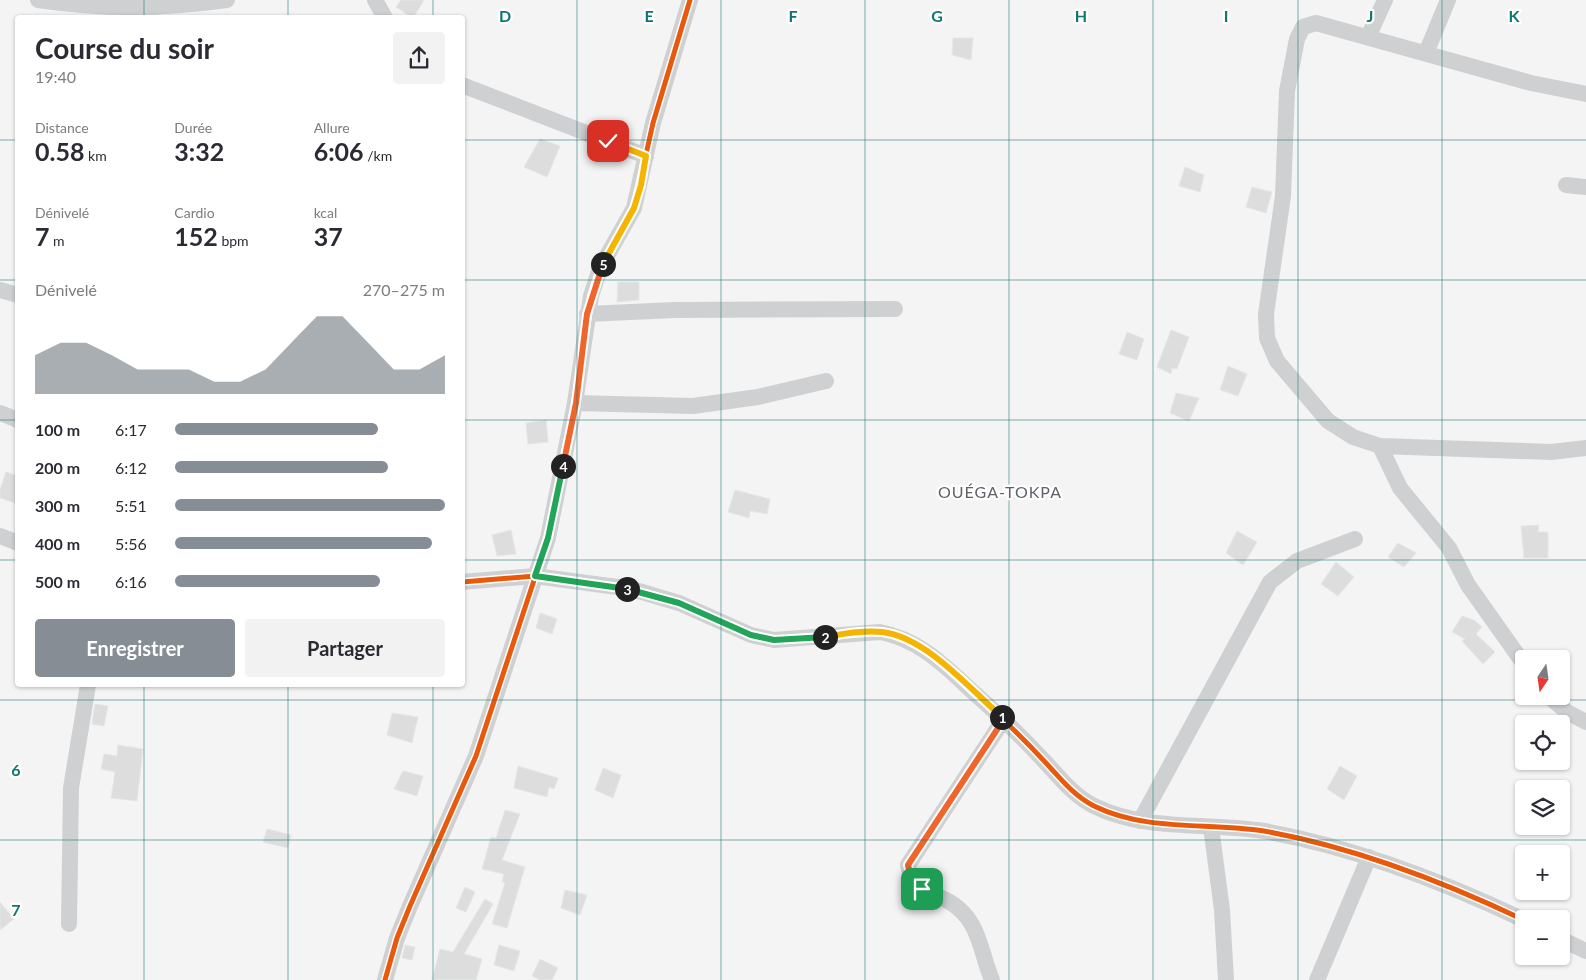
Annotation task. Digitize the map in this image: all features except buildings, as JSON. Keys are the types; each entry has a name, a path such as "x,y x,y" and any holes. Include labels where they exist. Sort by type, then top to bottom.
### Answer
{"street":[{"path":"38,0 103,8 139,9 181,8 227,0"},
{"path":"375,0 383,15"},
{"path":"385,980 397,938 410,906 476,756 548,538 576,403 587,314 600,268 634,208 641,185 646,156 690,0"},
{"path":"1368,37 1385,0"},
{"path":"1426,53 1448,0"},
{"path":"1586,94 1531,83 1316,23 1303,27 1296,39 1287,91 1283,196 1266,314 1267,338 1277,361 1328,421 1353,436 1380,446 1551,452 1586,448"},
{"path":"465,86 646,156"},
{"path":"1566,185 1586,187"},
{"path":"0,290 15,294"},
{"path":"587,314 676,310 895,309"},
{"path":"576,403 693,406 758,398 826,381"},
{"path":"0,413 15,419"},
{"path":"1380,446 1400,488 1449,548 1468,585 1515,651"},
{"path":"1140,821 1270,582 1297,561 1355,539"},
{"path":"465,582 535,576 632,590 679,603 751,635 774,640 870,632 896,635 930,653 1004,719 1080,797 1108,812 1140,821 1256,830 1305,839 1369,857 1438,883 1515,916"},
{"path":"69,924 71,788 88,687"},
{"path":"1559,705 1567,712 1586,722"},
{"path":"992,980 972,922 957,906 922,889 911,879 908,865 1004,719"},
{"path":"1211,827 1222,910 1226,980"},
{"path":"1317,980 1369,857"},
{"path":"1570,943 1586,951"}],"cycle path":[{"path":"385,980 397,938 476,756 548,538 575,403 591,296 600,268 634,208 653,123 690,0"},
{"path":"465,582 535,576 632,589 679,603 751,635 774,640 880,632 894,636 919,647 942,663 1011,727 1068,787 1094,806 1135,820 1178,825 1243,828 1331,846 1429,879 1515,916"}],"district":[{"name":"OUÉGA-TOKPA","path":"1000,492"}],"route":[{"path":"608,141 646,156 641,185 634,208 600,268 591,296 576,403 559,489 548,538 535,576 590,582 632,590 679,603 751,635 774,640 880,632 896,635 930,653 1004,719 914,853 908,865 911,879 922,889"}]}
